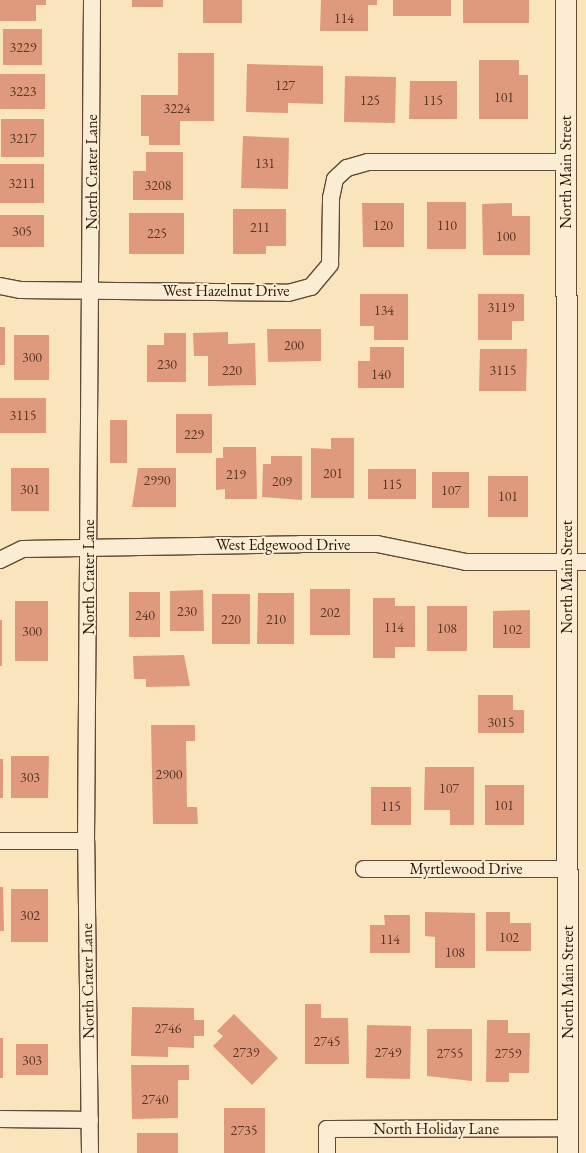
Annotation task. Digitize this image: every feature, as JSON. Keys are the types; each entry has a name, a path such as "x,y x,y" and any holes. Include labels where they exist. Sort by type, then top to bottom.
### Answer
{"street":[{"name":"North Crater Lane","path":"90,1153 86,842 90,548 92,0"},
{"name":"North Main Street","path":"566,0 566,162 577,562 568,869 568,1153"},
{"name":"West Hazelnut Drive","path":"0,286 296,291 311,287 330,264 331,198 336,179 347,168 368,162 566,162"},
{"name":"West Edgewood Drive","path":"0,560 23,549 377,544 466,562 577,562"},
{"path":"0,841 86,842"},
{"name":"Myrtlewood Drive","path":"364,869 568,869"},
{"path":"0,1119 90,1120"},
{"name":"North Holiday Lane","path":"327,1153 327,1129 568,1128"}],"building":[{"path":"0,0 46,0 46,5 36,5 36,21 0,21"},
{"path":"132,0 163,0 163,7 132,7"},
{"path":"203,0 242,0 242,23 203,23"},
{"path":"321,0 377,0 377,5 368,5 368,31 320,31"},
{"path":"393,0 451,0 451,16 393,16"},
{"path":"463,0 529,0 529,23 463,23"},
{"path":"3,29 42,29 42,65 3,65"},
{"path":"178,53 214,53 214,121 180,121 180,145 149,145 149,136 141,136 141,95 178,95"},
{"path":"479,60 519,60 519,75 528,75 528,119 479,119"},
{"path":"247,64 323,66 323,104 288,103 288,113 246,112"},
{"path":"0,74 45,74 45,109 0,109"},
{"path":"345,76 396,77 395,123 344,122"},
{"path":"410,81 457,81 457,119 409,119"},
{"path":"1,119 44,119 44,157 1,157"},
{"path":"243,136 289,138 288,189 241,188"},
{"path":"146,152 183,152 183,200 133,200 133,171 146,171"},
{"path":"0,164 44,164 44,203 0,203"},
{"path":"427,202 466,202 466,249 427,249"},
{"path":"362,203 404,203 404,247 363,247"},
{"path":"512,203 512,216 530,216 530,255 483,255 482,204"},
{"path":"233,209 286,209 286,246 266,246 266,254 233,254"},
{"path":"129,213 184,213 184,254 129,254"},
{"path":"0,215 44,215 44,247 0,247"},
{"path":"360,294 408,294 408,340 374,340 374,326 360,326"},
{"path":"478,294 524,294 524,321 512,321 512,340 478,340"},
{"path":"0,327 5,327 5,365 0,365"},
{"path":"267,329 321,329 321,361 268,362"},
{"path":"228,332 228,344 255,343 256,385 208,386 208,356 194,356 193,333"},
{"path":"164,333 186,333 186,382 147,382 147,345 164,345"},
{"path":"14,335 49,335 49,380 14,380"},
{"path":"370,347 404,347 404,388 358,388 358,361 370,361"},
{"path":"480,349 527,349 526,391 479,391"},
{"path":"0,398 46,398 46,433 0,433"},
{"path":"176,414 212,414 212,453 176,453"},
{"path":"110,420 127,420 127,463 110,463"},
{"path":"331,438 354,438 354,498 311,498 311,448 331,449"},
{"path":"223,447 256,447 257,499 225,499 225,489 216,490 216,458 223,458"},
{"path":"271,456 302,456 302,500 262,497 263,464 271,464"},
{"path":"11,468 49,468 49,511 11,511"},
{"path":"138,468 176,468 176,507 132,507"},
{"path":"368,469 416,469 416,499 368,499"},
{"path":"432,472 469,472 469,508 432,508"},
{"path":"488,476 528,476 528,517 488,517"},
{"path":"310,589 350,589 350,635 310,635"},
{"path":"203,590 204,631 170,631 170,591"},
{"path":"129,592 160,592 160,637 129,637"},
{"path":"258,593 294,593 294,644 257,644"},
{"path":"212,594 250,594 250,644 212,644"},
{"path":"373,598 395,598 395,606 415,606 415,647 395,647 395,658 373,658"},
{"path":"15,601 48,601 48,661 15,661"},
{"path":"427,606 467,606 467,651 427,651"},
{"path":"530,610 530,648 493,648 493,611"},
{"path":"0,620 2,620 2,666 0,666"},
{"path":"184,655 190,686 146,687 146,679 134,679 133,656"},
{"path":"478,695 513,695 513,710 524,710 524,733 478,733"},
{"path":"151,725 195,725 195,741 186,741 187,807 197,807 198,824 153,824"},
{"path":"11,756 49,756 48,798 11,798"},
{"path":"0,759 3,759 3,798 0,798"},
{"path":"425,767 474,767 474,825 450,825 450,810 424,810"},
{"path":"485,785 524,785 524,825 485,825"},
{"path":"371,787 411,787 411,825 371,825"},
{"path":"0,887 3,887 4,931 0,931"},
{"path":"11,889 48,889 48,942 11,942"},
{"path":"425,912 475,913 475,968 435,968 435,937 425,936"},
{"path":"486,912 510,912 510,923 531,923 531,951 486,951"},
{"path":"384,915 410,915 410,953 370,953 370,925 385,925"},
{"path":"305,1004 321,1004 321,1018 348,1018 349,1064 305,1064"},
{"path":"132,1007 194,1008 194,1020 204,1020 204,1036 194,1036 194,1048 168,1047 168,1057 131,1056"},
{"path":"234,1014 278,1058 252,1085 213,1046 223,1036 217,1031"},
{"path":"487,1020 508,1020 508,1033 530,1033 529,1073 509,1073 509,1082 486,1082"},
{"path":"367,1025 411,1026 410,1079 366,1078"},
{"path":"427,1029 472,1029 472,1081 427,1076"},
{"path":"0,1038 3,1038 3,1078 0,1078"},
{"path":"16,1044 48,1044 48,1075 16,1075"},
{"path":"131,1065 189,1065 189,1080 178,1080 178,1118 132,1119"},
{"path":"224,1108 265,1108 265,1153 224,1153"},
{"path":"137,1133 178,1133 178,1153 137,1153"}]}
